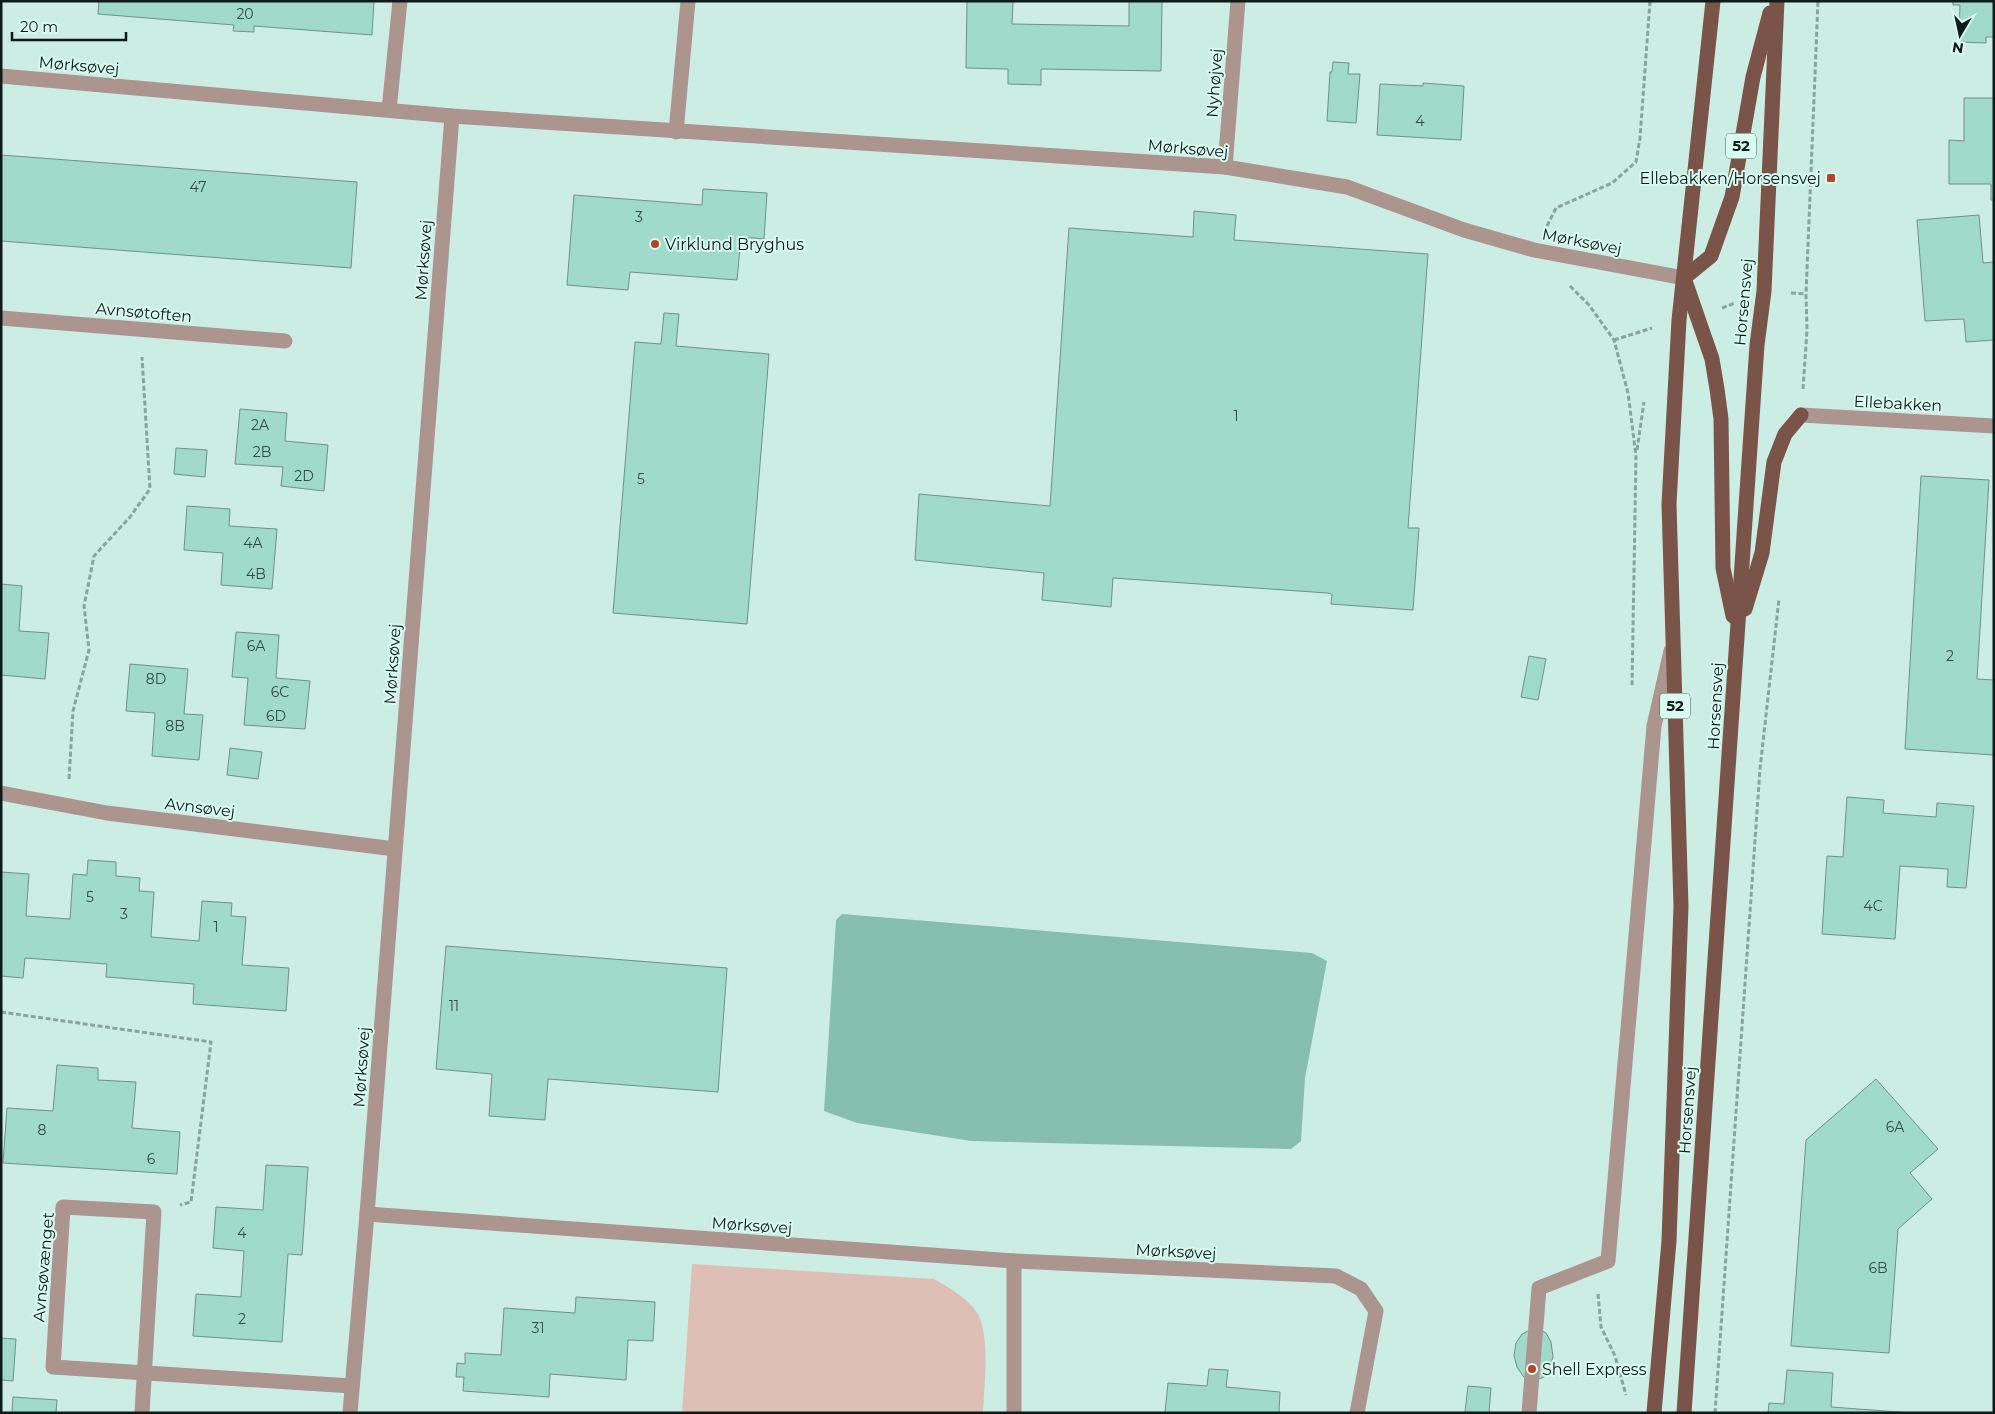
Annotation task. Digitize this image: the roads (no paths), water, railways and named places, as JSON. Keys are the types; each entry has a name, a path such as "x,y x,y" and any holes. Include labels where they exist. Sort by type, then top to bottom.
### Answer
{"main road":[{"name":"Horsensvej","path":"1654,1413 1669,1241 1682,906 1669,504 1679,320 1713,1"},
{"name":"Horsensvej","path":"1684,1413 1757,345 1764,291 1775,1"},
{"name":"52","path":"1737,634 1723,568 1721,419 1717,389 1712,359 1684,278 1711,256 1732,197 1753,77 1775,1"},
{"name":"52","path":"1737,634 1762,553 1774,462 1785,434 1801,415"}],"street":[{"path":"389,110 400,1"},
{"path":"676,132 688,1"},
{"name":"Nyhøjvej","path":"1226,168 1238,1"},
{"name":"Mørksøvej","path":"1,76 452,116 915,148 1017,152 1226,168 1347,187 1464,230 1534,250 1684,278"},
{"name":"Mørksøvej","path":"350,1413 452,116"},
{"name":"Avnsøtoften","path":"1,318 285,341"},
{"name":"Ellebakken","path":"1801,415 1994,426"},
{"path":"1529,1413 1539,1288 1608,1261 1654,726 1673,642"},
{"name":"Avnsøvej","path":"1,793 68,806 395,848"},
{"name":"Avnsøvænget","path":"144,1372 154,1212 63,1207 53,1367 352,1386"},
{"name":"Mørksøvej","path":"367,1214 1014,1261 1336,1276 1361,1289 1376,1311 1357,1413"},
{"path":"1014,1261 1014,1413"},
{"path":"142,1413 144,1372"}],"place":[{"name":"Ellebakken/Horsensvej","path":"1831,178"},
{"name":"Virklund Bryghus","path":"655,244"},
{"name":"Shell Express","path":"1532,1369"}]}
